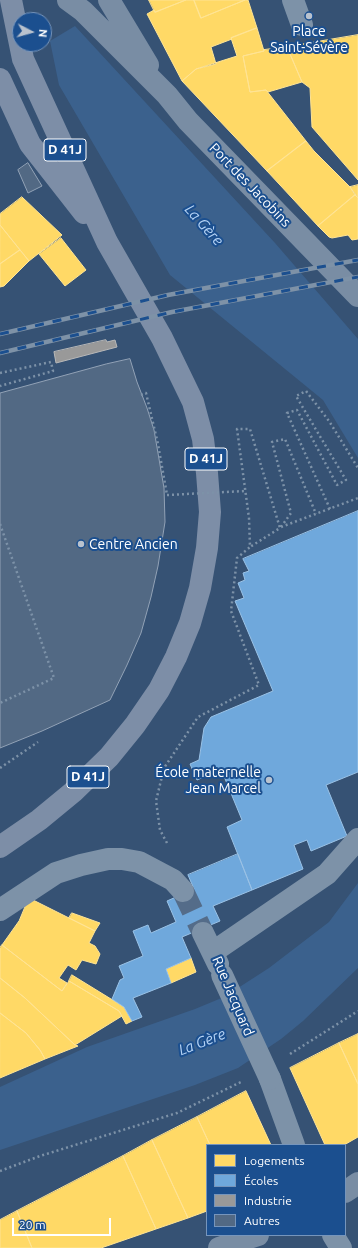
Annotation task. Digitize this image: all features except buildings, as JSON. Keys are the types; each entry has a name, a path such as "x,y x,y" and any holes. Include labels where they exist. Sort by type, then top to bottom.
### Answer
{"main road":[{"name":"D 41J","path":"0,847 39,820 73,792 109,757 135,725 159,690 176,657 190,623 201,581 207,548 210,512 203,439 193,402 162,338 107,242 23,59 11,0"},
{"path":"68,0 83,11 166,95"},
{"path":"109,0 166,95"},
{"name":"D 41J","path":"0,79 30,144 107,242"},
{"name":"Port des Jacobins","path":"166,95 188,121 358,296"},
{"path":"346,1191 358,1183"},
{"path":"219,1248 255,1236"}],"street":[{"path":"293,0 302,25"},
{"name":"Rue Jacquard","path":"294,1144 270,1079 208,943 327,874 358,839"},
{"path":"0,910 56,873 108,858 139,862 174,880 183,891"},
{"path":"334,1236 341,1248"}],"path":[{"path":"0,373 51,362 53,371 0,386"},
{"path":"330,509 287,413 297,410 337,486 346,480 296,396 306,391 329,422 358,468"},
{"path":"141,395 146,393 158,444 167,495 245,491"},
{"path":"250,547 249,518 238,429 250,429 280,528"},
{"path":"280,528 291,513 272,442 285,439 316,514"},
{"path":"170,850 160,830 156,801 164,768 198,717 259,685 231,611 237,558 250,547 280,528 358,498"},
{"path":"0,524 54,678 0,703"},
{"path":"0,768 38,742"},
{"path":"290,1054 358,1011"},
{"path":"0,1172 40,1156 177,1113 241,1082"}],"water":[{"name":"La Gère","path":"75,26 275,243 358,339 358,458 323,400 170,275 59,85 52,51 52,40"},
{"name":"La Gère","path":"358,883 358,968 303,1021 281,1039 238,1068 195,1085 0,1150 0,1087 87,1047 195,1009 224,997 269,968 329,922"}],"tunnel":[{"path":"183,891 203,933"}],"railway":[{"path":"0,334 168,295 358,260"},
{"path":"0,353 172,312 358,277"}],"place":[{"name":"Place Saint-Sévère","path":"309,16"},
{"name":"Centre Ancien","path":"81,544"},
{"name":"École maternelle Jean Marcel","path":"269,780"}]}
